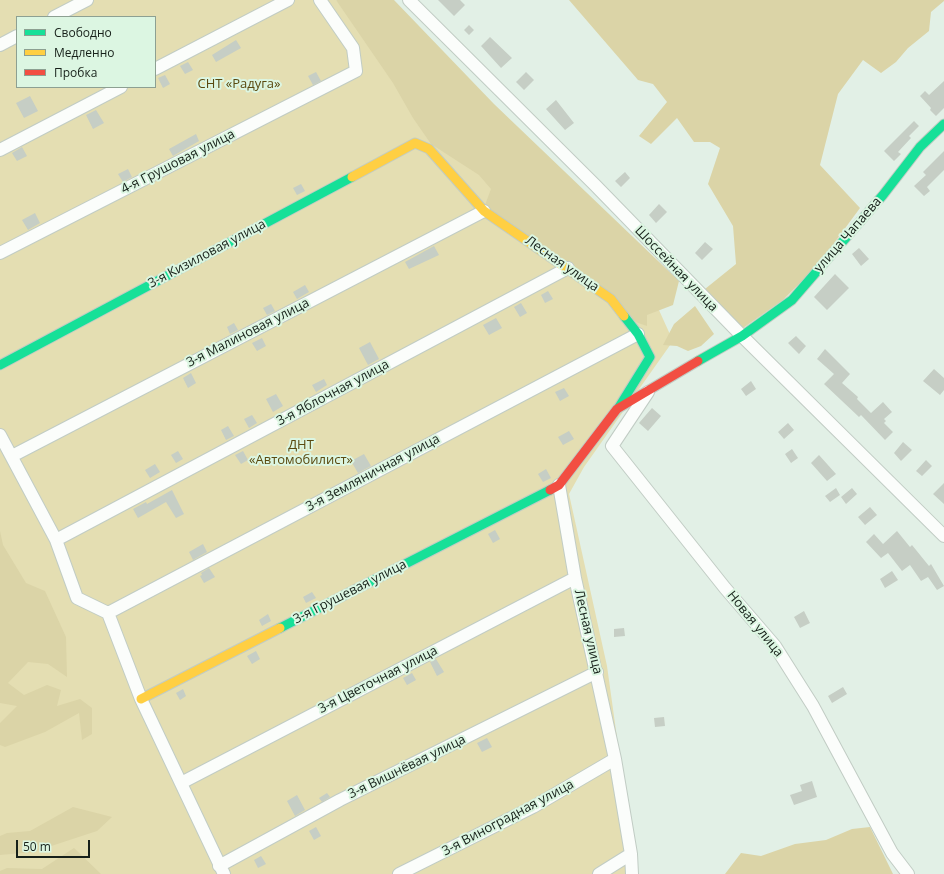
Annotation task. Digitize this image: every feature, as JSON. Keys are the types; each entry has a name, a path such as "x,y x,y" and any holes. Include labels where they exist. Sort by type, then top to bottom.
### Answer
{"street":[{"path":"56,16 87,0"},
{"path":"156,68 288,0"},
{"name":"4-я Грушовая улица","path":"0,253 356,71 353,48 320,0"},
{"name":"Шоссейная улица","path":"409,0 595,185 742,336 942,528"},
{"path":"0,45 16,37"},
{"path":"0,150 119,88"},
{"name":"улица Чапаева","path":"742,336 792,300 882,195 920,147 944,124"},
{"name":"Лесная улица","path":"415,144 429,148 484,211 611,299 638,334 650,357 617,409 559,485 575,578 615,759 631,854 632,874"},
{"name":"3-я Кизиловая улица","path":"0,365 415,144"},
{"name":"3-я Малиновая улица","path":"12,456 484,211"},
{"name":"3-я Яблочная улица","path":"56,540 568,268"},
{"name":"3-я Земляничная улица","path":"108,613 638,334"},
{"name":"Лесная улица","path":"617,409 742,336"},
{"name":"Новая улица","path":"649,391 612,446 716,576 775,646 813,706 892,853 908,874"},
{"path":"0,435 56,540 77,598 108,613 141,699 222,870"},
{"name":"3-я Грушевая улица","path":"141,699 559,485"},
{"name":"3-я Цветочная улица","path":"181,783 575,578"},
{"name":"3-я Вишнёвая улица","path":"222,870 340,800 597,672"},
{"name":"3-я Виноградная улица","path":"399,874 533,807 615,759"},
{"path":"599,874 631,854"}],"green space":[{"name":"ДНТ «Автомобилист»","path":"0,0 336,0 639,266 673,341 584,467 569,494 607,666 636,874 0,874"}],"shaded area":[{"path":"336,0 394,0 494,104 679,281 673,305 647,315 647,326 638,323 485,205 491,189 479,175 431,144 413,118 393,83"},
{"path":"569,0 944,1 931,12 929,31 908,48 896,62 881,73 863,60 838,94 820,165 860,208 818,265 783,300 743,328 705,289 736,264 733,226 708,184 720,148 710,142 694,142 677,118 651,144 639,136 667,102 653,84 638,80"},
{"path":"695,306 714,334 701,346 688,351 677,346 663,345 674,324"},
{"path":"0,531 3,545 26,583 45,591 66,637 67,677 48,664 28,662 8,683 24,695 47,685 61,690 57,706 80,699 92,708 92,734 82,740 79,713 45,732 5,747 0,745 0,723 17,706 0,703"},
{"path":"73,807 112,817 97,831 33,852 0,855 0,836 7,833 30,831"},
{"path":"870,827 893,874 725,874 741,853 761,856 795,844 826,840 852,829"},
{"path":"74,848 101,874 0,874 0,871 7,868 42,869"}],"building":[{"path":"438,0 460,0 465,5 454,16"},
{"path":"469,25 474,30 469,35 464,30"},
{"path":"490,37 512,58 501,68 481,46"},
{"path":"236,40 241,48 216,62 212,55"},
{"path":"188,62 193,70 185,74 180,66"},
{"path":"316,72 321,81 313,85 308,76"},
{"path":"526,72 534,80 524,90 516,82"},
{"path":"165,75 170,84 163,88 158,78"},
{"path":"944,81 944,108 936,116 920,96 925,91 929,95"},
{"path":"30,96 38,111 24,118 16,103"},
{"path":"556,100 574,123 565,130 546,109"},
{"path":"96,110 104,123 93,129 86,115"},
{"path":"914,121 919,126 909,136 911,138 898,152 901,154 894,161 884,151"},
{"path":"196,134 199,141 173,156 169,149"},
{"path":"22,147 27,156 17,161 12,153"},
{"path":"944,151 944,170 927,187 930,191 924,196 914,186 926,175 923,172"},
{"path":"128,169 132,177 123,182 118,174"},
{"path":"625,172 630,178 621,187 615,181"},
{"path":"301,184 305,191 297,195 293,188"},
{"path":"659,204 667,212 656,223 649,215"},
{"path":"35,213 40,223 28,230 22,220"},
{"path":"705,242 713,249 702,260 695,253"},
{"path":"434,246 439,255 409,269 405,262"},
{"path":"859,248 869,259 861,266 852,254"},
{"path":"835,274 849,288 827,310 814,297"},
{"path":"305,285 309,292 297,299 293,292"},
{"path":"548,291 553,299 545,303 541,295"},
{"path":"521,303 527,313 520,317 514,307"},
{"path":"271,304 275,311 267,315 263,308"},
{"path":"496,318 502,328 489,335 483,325"},
{"path":"234,323 238,330 230,334 227,327"},
{"path":"796,336 806,346 799,354 788,343"},
{"path":"262,338 266,346 257,351 252,343"},
{"path":"370,342 379,359 368,365 359,348"},
{"path":"825,349 850,374 842,383 858,397 857,399 871,413 883,402 892,412 884,419 886,421 884,423 893,432 885,440 861,415 859,417 824,384 834,374 817,359"},
{"path":"934,369 944,378 944,390 940,395 923,381"},
{"path":"191,373 196,383 188,388 183,378"},
{"path":"324,379 327,385 316,392 312,385"},
{"path":"751,381 756,389 746,396 741,389"},
{"path":"564,388 569,396 560,401 555,392"},
{"path":"276,394 283,406 273,412 266,399"},
{"path":"652,408 661,416 648,431 639,423"},
{"path":"252,415 257,423 249,428 244,419"},
{"path":"788,423 794,430 784,439 778,432"},
{"path":"228,426 234,436 226,440 221,430"},
{"path":"569,431 574,439 563,445 558,437"},
{"path":"903,442 912,450 901,461 894,453"},
{"path":"792,449 798,458 791,463 785,454"},
{"path":"178,451 183,459 176,463 171,455"},
{"path":"243,451 248,460 241,464 235,455"},
{"path":"364,454 371,466 358,473 351,461"},
{"path":"819,455 836,474 827,481 811,463"},
{"path":"926,460 932,466 922,476 916,471"},
{"path":"155,464 160,472 150,478 145,470"},
{"path":"546,469 551,478 543,482 538,474"},
{"path":"944,483 944,504 933,494"},
{"path":"836,488 840,495 830,502 825,496"},
{"path":"852,488 857,494 846,504 841,497"},
{"path":"172,490 184,514 176,518 166,502 138,518 133,509 146,502 147,504"},
{"path":"870,507 877,515 865,525 858,517"},
{"path":"495,530 500,539 493,543 488,534"},
{"path":"897,531 910,547 912,545 929,566 931,564 944,586 937,590 928,577 921,581 910,565 902,571 888,553 881,558 866,542 874,534 883,544"},
{"path":"203,544 207,552 193,560 189,552"},
{"path":"209,568 215,577 204,583 200,576 202,575 201,573"},
{"path":"892,571 898,580 885,588 880,579"},
{"path":"312,592 316,598 306,603 303,597"},
{"path":"804,611 810,623 800,628 794,617"},
{"path":"268,614 271,621 262,626 259,620"},
{"path":"624,628 625,636 614,637 614,629"},
{"path":"256,651 260,659 252,664 247,656"},
{"path":"436,659 444,672 437,676 430,662"},
{"path":"412,673 416,680 407,685 403,678"},
{"path":"843,687 847,694 832,703 828,696"},
{"path":"183,689 186,696 180,700 176,693"},
{"path":"664,717 665,726 655,727 654,718"},
{"path":"487,738 492,747 482,752 477,743"},
{"path":"812,781 817,797 794,805 790,795 802,791 800,785"},
{"path":"327,793 330,797 322,802 319,798"},
{"path":"297,795 305,810 295,816 287,801"},
{"path":"316,827 321,836 314,840 309,831"},
{"path":"261,856 266,864 258,868 254,860"}],"traffic: fast":[{"path":"698,361 742,336 792,300 883,195 920,147 944,124"},
{"path":"0,365 352,177"},
{"path":"619,407 650,357 638,334 624,316"},
{"path":"280,628 550,490"}],"traffic: slow":[{"path":"352,177 415,143 429,149 484,211 611,299 624,316"},
{"path":"141,699 280,628"}],"traffic: jam":[{"path":"550,490 559,485 617,409 698,361"}],"park label":[{"name":"СНТ «Радуга»","path":"239,84"}]}
